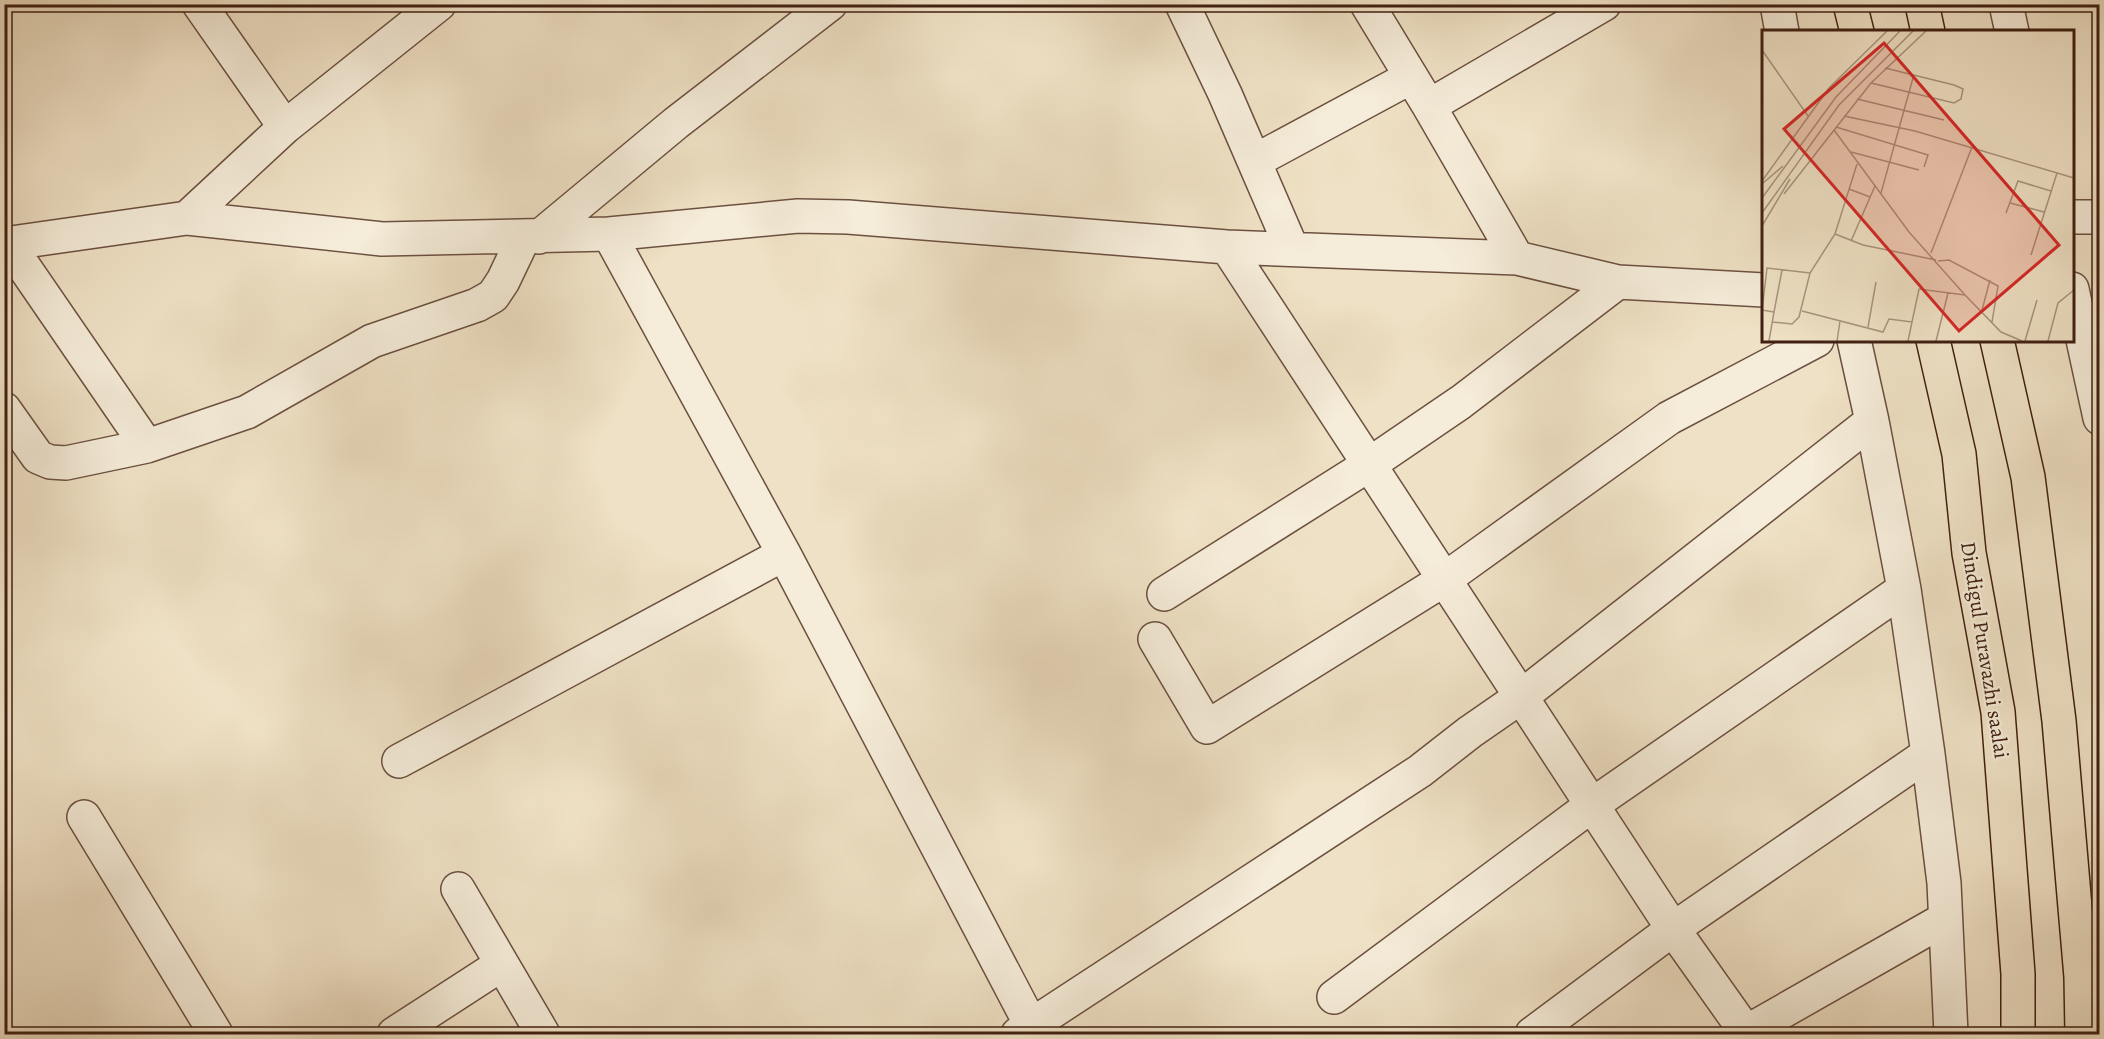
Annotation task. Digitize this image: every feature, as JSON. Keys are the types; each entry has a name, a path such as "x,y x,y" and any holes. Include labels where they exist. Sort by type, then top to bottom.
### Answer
{"highway":[{"path":"1850,4 1856,30"},
{"path":"1922,4 1928,30"},
{"name":"Dindigul Puravazhi saalai","path":"1933,342 1959,454 1969,553 1998,712 2018,974 2018,1035"},
{"path":"1997,342 2028,477 2059,721 2081,977 2082,1035"}],"street":[{"path":"199,4 285,128"},
{"path":"187,218 285,128 439,4"},
{"path":"4,409 38,457 50,462 66,463 147,446 248,412 372,341 477,305 493,296 532,237 831,4"},
{"path":"1182,4 1225,94 1293,249"},
{"path":"1366,4 1518,258"},
{"path":"1429,106 1604,4"},
{"path":"1777,4 1782,30"},
{"path":"2006,4 2012,30"},
{"path":"1254,161 1411,77"},
{"path":"147,446 7,244 187,218 382,239 609,234 798,216 848,217 1227,247 1518,258 1618,282 1762,290"},
{"path":"2074,217 2100,217"},
{"path":"609,234 784,554 1024,1030 1420,771 1470,732 1522,696 1872,421"},
{"path":"1227,247 1744,1033 1945,919"},
{"path":"1164,594 1370,464 1461,402 1618,282"},
{"path":"2074,294 2100,418"},
{"path":"1155,639 1207,727 1445,579 1668,418 1813,342"},
{"path":"1854,342 1904,590 1928,754 1944,883 1950,1035"},
{"path":"399,761 784,554"},
{"path":"1334,997 1592,805 1904,590"},
{"path":"1532,1035 1673,928 1928,754"},
{"path":"84,817 216,1035"},
{"path":"458,889 543,1035"},
{"path":"394,1035 502,964"}]}
